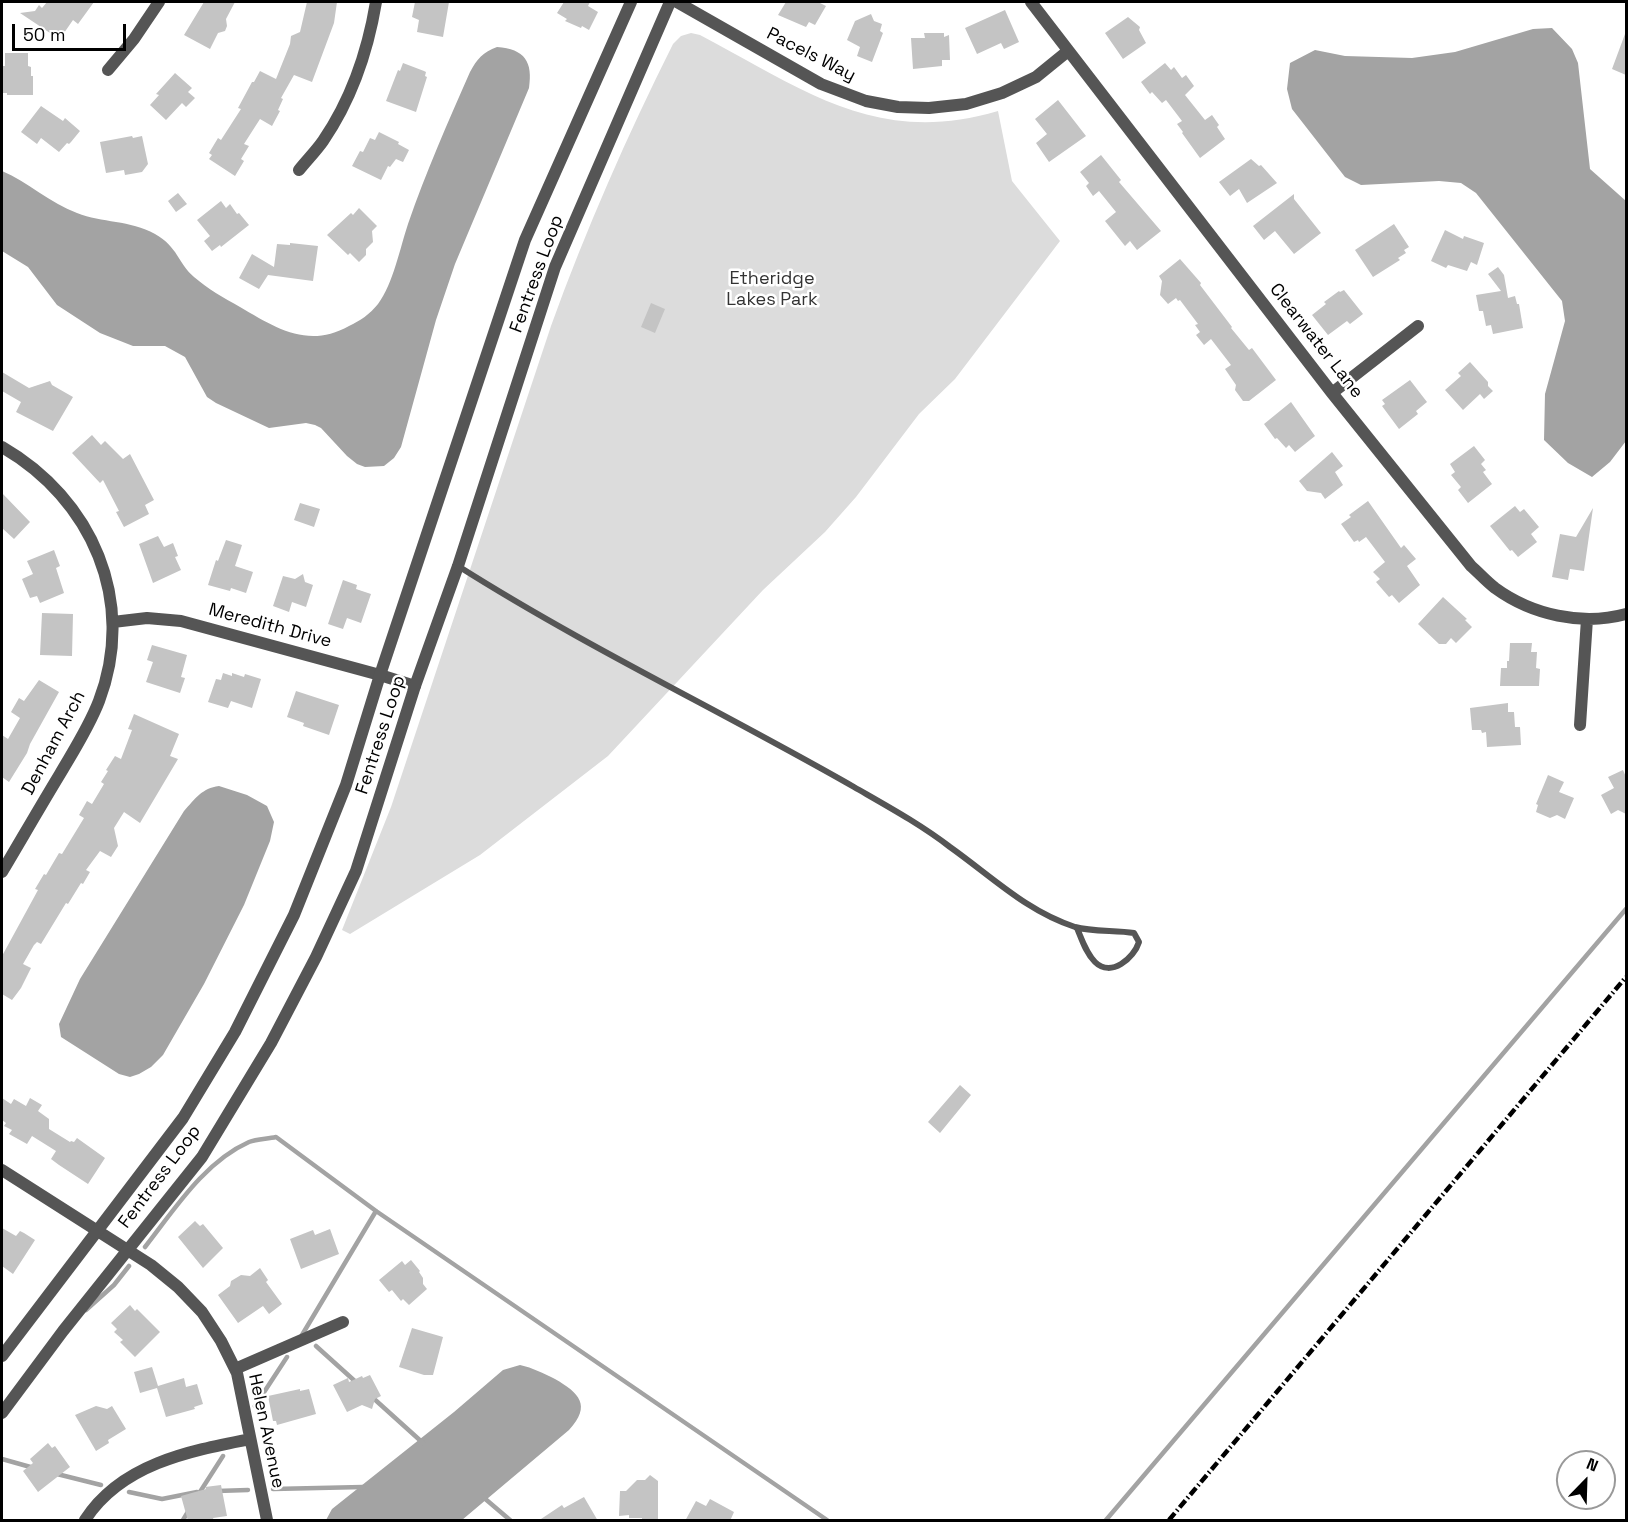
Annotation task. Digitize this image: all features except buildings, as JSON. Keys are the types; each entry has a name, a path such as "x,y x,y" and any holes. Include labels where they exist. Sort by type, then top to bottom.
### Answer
{"street":[{"path":"108,70 134,39 159,2"},
{"path":"299,170 322,142 342,110 361,66 376,2"},
{"name":"Fentress Loop","path":"2,1356 183,1118 235,1032 266,975 294,915 346,785 525,240 631,2"},
{"name":"Fentress Loop","path":"2,1413 127,1250 202,1157 272,1043 316,957 356,871 555,267 670,2"},
{"name":"Pacels Way","path":"677,2 821,84 866,101 898,107 929,108 966,104 1002,93 1036,77 1068,51"},
{"name":"Clearwater Lane","path":"1031,2 1332,393 1471,566 1495,588 1521,603 1552,615 1587,619 1626,614"},
{"path":"1332,393 1418,326"},
{"name":"Denham Arch","path":"2,447 39,472 73,508 95,548 106,584 113,622 110,663 98,704 2,872"},
{"name":"Meredith Drive","path":"113,622 147,618 182,621 416,686"},
{"path":"1580,725 1587,619"},
{"name":"Helen Avenue","path":"2,1170 151,1265 178,1287 202,1312 222,1341 235,1369 267,1521"},
{"path":"235,1369 343,1322"},
{"path":"85,1521 105,1496 134,1474 166,1458 250,1439"}],"lane":[{"path":"458,566 516,603 617,660 853,786 930,832 1002,888 1036,910 1077,928 1134,933 1139,942 1136,953 1122,964 1112,968 1103,968 1095,963 1085,948 1077,928"}],"green space":[{"name":"Etheridge Lakes Park","path":"691,33 700,35 807,92 842,107 877,117 914,122 954,120 998,111 1012,181 1060,241 955,379 919,414 856,497 825,532 763,590 608,756 480,855 350,934 342,930 391,807 564,290 639,113 673,44 681,36"}],"shaded area":[{"path":"1552,28 1572,49 1578,63 1590,169 1626,201 1626,441 1610,462 1592,477 1568,463 1544,440 1545,394 1565,321 1562,301 1476,193 1461,183 1439,181 1361,185 1345,177 1292,109 1287,89 1290,63 1315,50 1345,56 1412,58 1455,52 1533,29"},
{"path":"497,47 507,48 525,58 530,71 529,88 455,264 436,320 401,447 394,458 384,466 365,467 357,464 321,428 315,425 306,423 269,428 216,403 207,397 185,357 165,346 133,346 100,333 57,305 28,267 2,251 2,171 77,213 136,226 155,234 169,244 189,272 199,281 266,322 306,336 334,333 365,317 383,296 392,276 422,185 470,72 481,56"},
{"path":"219,786 247,795 267,806 274,822 270,841 244,905 204,984 163,1055 151,1067 139,1074 130,1077 119,1074 61,1037 59,1024 80,979 184,811 203,792"},
{"path":"520,1365 534,1369 571,1389 580,1400 580,1413 569,1430 462,1520 326,1520 332,1509 503,1370"}],"waterway":[{"path":"1106,1520 1626,909"},
{"path":"145,1247 191,1188 218,1162 249,1142 276,1137 376,1211 827,1520"},
{"path":"302,1335 376,1211"},
{"path":"86,1310 114,1285 129,1266"},
{"path":"316,1346 357,1383"},
{"path":"255,1406 287,1357"},
{"path":"372,1397 423,1443"},
{"path":"198,1495 223,1456"},
{"path":"2,1459 34,1468"},
{"path":"57,1474 101,1485"},
{"path":"273,1489 363,1487"},
{"path":"217,1491 248,1490"},
{"path":"129,1492 162,1499 197,1492"},
{"path":"483,1497 510,1520"},
{"path":"183,1520 189,1510"}],"railway":[{"path":"1169,1520 1626,977"}]}
